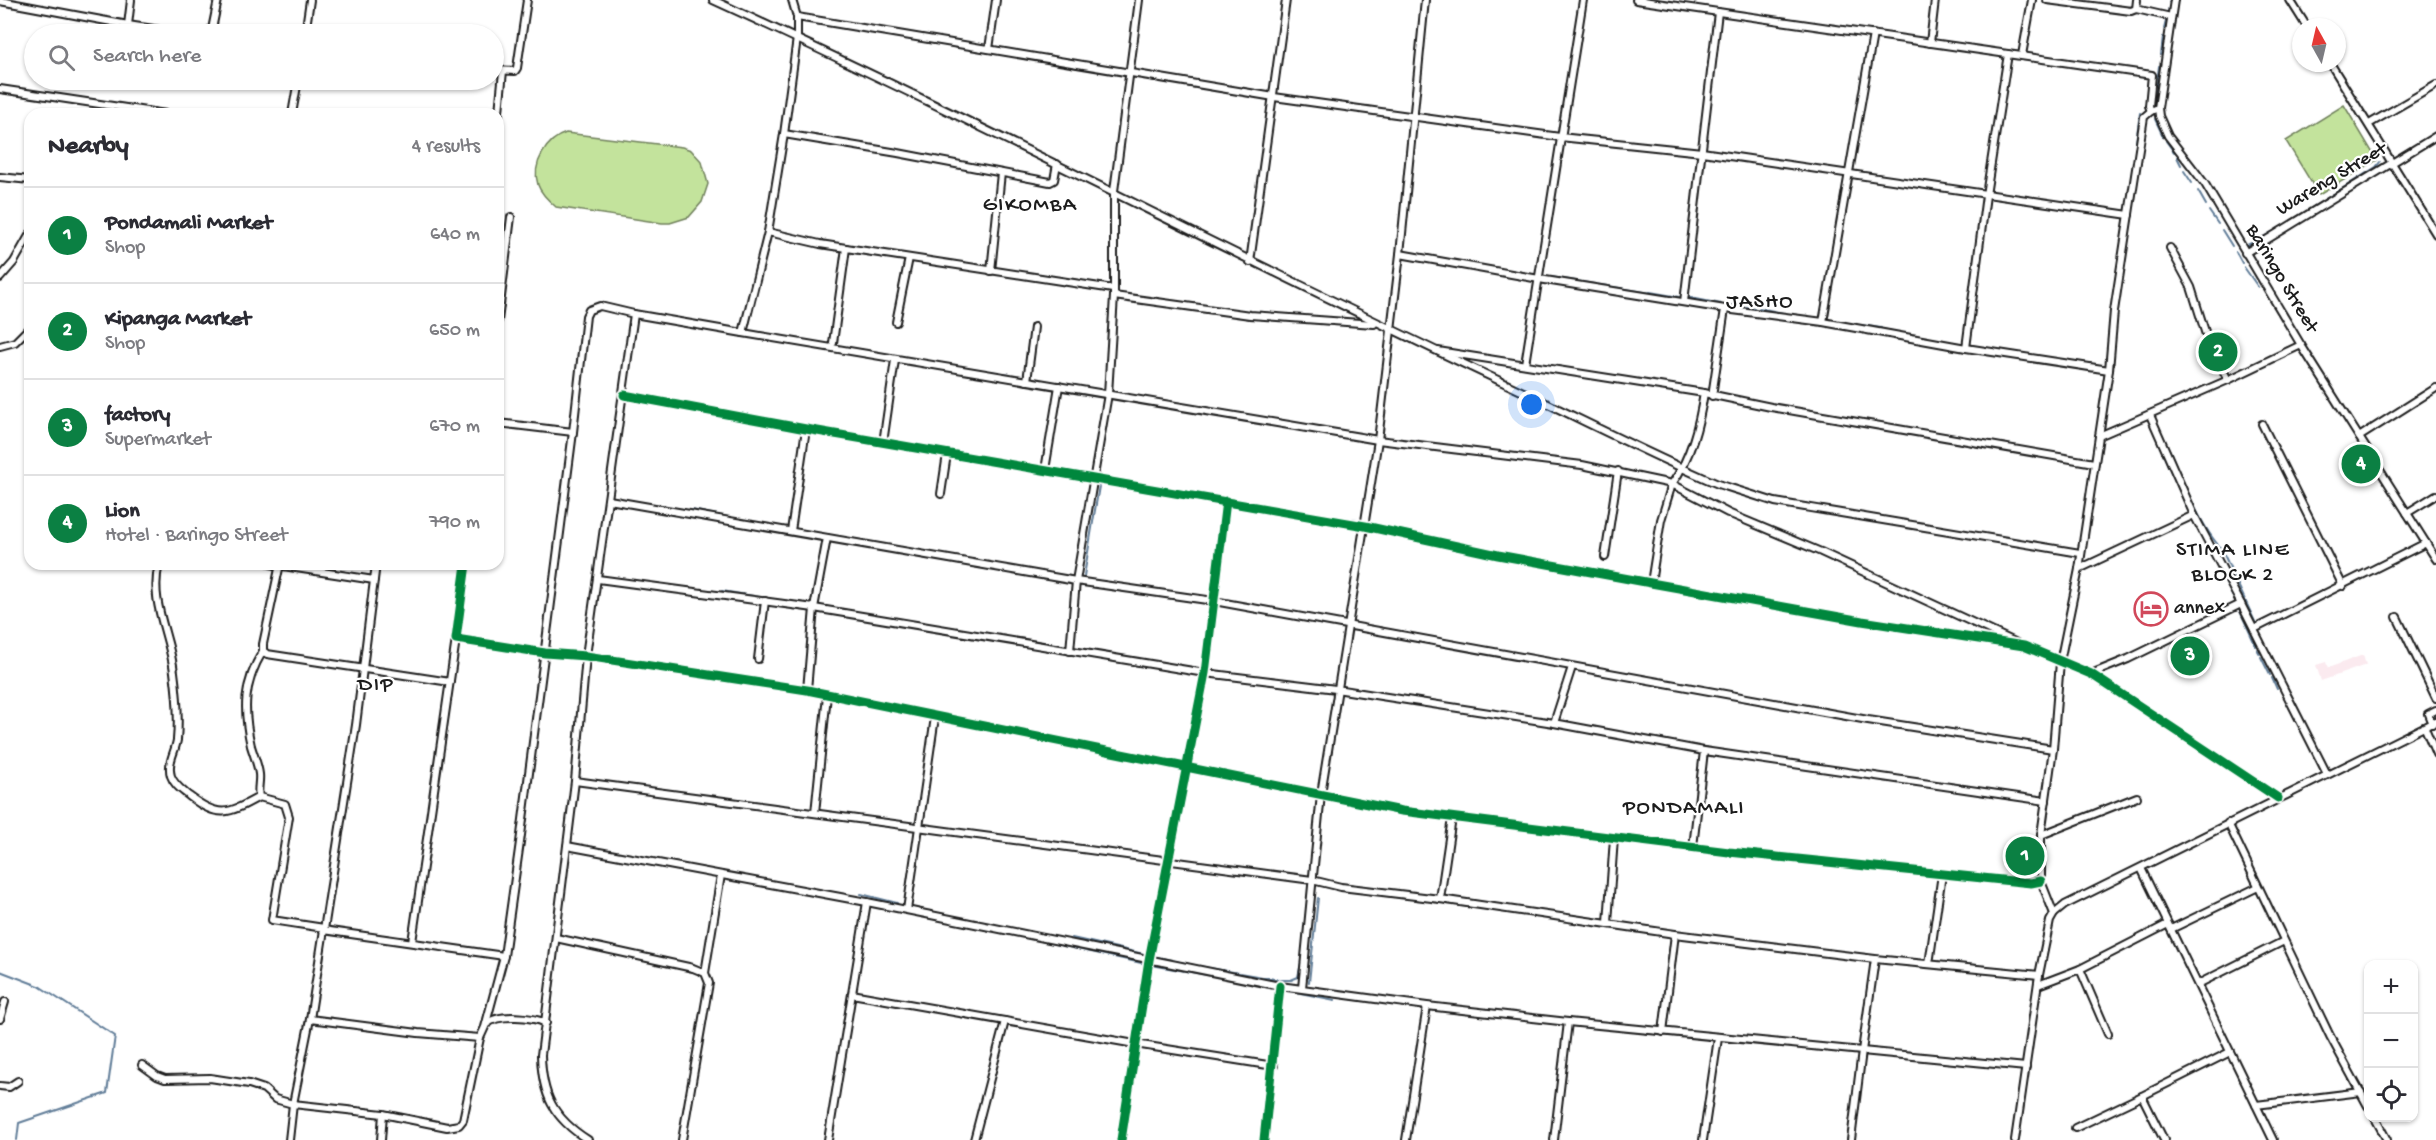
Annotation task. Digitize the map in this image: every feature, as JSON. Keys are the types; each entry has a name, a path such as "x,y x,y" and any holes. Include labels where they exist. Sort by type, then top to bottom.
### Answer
{"street":[{"path":"128,24 131,0"},
{"path":"213,24 218,0"},
{"path":"306,24 310,0"},
{"path":"504,71 515,71 519,62 527,0"},
{"path":"713,0 1114,191 1390,331 1682,469 1733,490 1775,502 2080,553"},
{"path":"743,333 768,232 784,135 796,38 797,17 792,0"},
{"path":"989,49 996,0"},
{"path":"1070,651 1076,582 1108,394 1113,292 1114,191 1139,0"},
{"path":"1250,262 1286,0"},
{"path":"1302,988 1321,795 1336,689 1378,440 1415,116 1425,0"},
{"path":"1525,364 1583,0"},
{"path":"1636,0 2152,75 2149,106 2151,111"},
{"path":"1930,43 1935,0"},
{"path":"2022,55 2032,0"},
{"path":"2048,0 2124,11 2136,9 2171,17"},
{"path":"2136,9 2137,0"},
{"name":"Baringo Street","path":"2174,0 2158,108 2168,136 2205,184 2301,345 2436,559"},
{"path":"2290,0 2301,18"},
{"path":"3,1 123,24"},
{"path":"1684,302 1718,12"},
{"path":"797,17 1274,97 1560,137 1702,152 2128,214"},
{"path":"1823,322 1874,34"},
{"path":"1966,348 1986,195 2008,54"},
{"path":"2336,72 2436,234"},
{"path":"2368,124 2436,85"},
{"path":"0,89 125,108"},
{"path":"293,108 296,90"},
{"path":"499,108 501,90"},
{"path":"2054,914 2041,881 2041,836 2053,749 2060,662 2079,569 2109,370 2114,311 2128,214 2145,117 2158,108"},
{"path":"784,135 898,153 1052,182 1057,164"},
{"name":"Wareng Street","path":"2245,252 2436,136"},
{"path":"991,271 1001,173"},
{"path":"0,177 24,179"},
{"path":"504,273 511,217"},
{"path":"768,232 846,248 1250,315 1378,324"},
{"path":"0,278 14,262 24,244"},
{"path":"833,343 846,248"},
{"path":"2170,248 2191,287 2206,338 2228,380"},
{"path":"1400,254 1539,279 1725,309 1823,322 1966,348 2109,370"},
{"path":"896,322 909,258"},
{"path":"142,1065 165,1079 210,1078 249,1084 264,1089 275,1099 293,1104 383,1114 447,1127 459,1125 464,1116 480,1038 504,956 545,653 586,316 589,310 600,306 895,360 1378,440 1582,465 1672,484 1728,513 1821,552 2024,646 2091,674 2278,798"},
{"path":"1712,396 1725,309"},
{"path":"588,1140 559,1116 548,1096 542,1081 542,1036 546,1023 575,781 586,656 634,314"},
{"path":"1027,381 1034,327"},
{"path":"0,346 18,341 24,334"},
{"path":"2099,436 2228,380 2301,345"},
{"path":"1429,349 1704,393 2094,463"},
{"path":"883,443 895,360"},
{"path":"1045,470 1059,386"},
{"path":"2359,437 2436,388"},
{"path":"1651,583 1661,520 1672,484 1690,452 1704,393"},
{"path":"624,395 883,443 1365,526 1498,555 1862,621 2024,646"},
{"path":"2150,415 2194,515 2326,774"},
{"path":"504,424 573,432"},
{"path":"2262,424 2343,586"},
{"path":"791,531 806,429"},
{"path":"941,494 947,454"},
{"path":"1605,557 1618,471"},
{"path":"2407,513 2436,495"},
{"path":"609,500 1076,582 1214,601 1868,720 2053,749"},
{"path":"1121,1140 1149,960 1205,673 1226,501"},
{"path":"2079,569 2194,515"},
{"path":"807,690 814,608 827,538"},
{"path":"2254,629 2426,543"},
{"path":"157,570 155,577 156,599 174,669 178,717 177,743 170,760 171,775 177,786 212,811 233,812 259,797 285,804 289,818 272,920 504,956"},
{"path":"259,797 260,776 251,746 246,709 248,681 263,651 262,644 279,570"},
{"path":"311,570 374,580"},
{"path":"290,1140 293,1104 310,1019 356,725 375,570"},
{"path":"412,942 465,570"},
{"path":"598,579 814,608 1205,673 1336,689 1554,723 1704,751 2046,801"},
{"path":"758,659 765,601"},
{"path":"2091,674 2128,659 2241,604"},
{"path":"2397,617 2436,698"},
{"path":"456,639 545,653 586,656 807,690 1402,811 1693,847 1942,874 2041,881"},
{"path":"263,651 267,654 450,682"},
{"path":"1554,723 1572,667"},
{"path":"815,813 827,694"},
{"path":"2015,1140 2038,975 2050,921 2054,914 2065,905 2228,823 2434,723 2428,714 2436,710"},
{"path":"907,910 935,717"},
{"path":"2424,728 2436,754"},
{"path":"1693,847 1704,751"},
{"path":"575,781 1312,880 1675,934 1875,959 2038,975"},
{"path":"2041,836 2137,797"},
{"path":"1440,899 1452,818"},
{"path":"2228,823 2330,1036 2364,1098"},
{"path":"1608,923 1614,838"},
{"path":"567,846 867,902 1280,986 1568,1022 2026,1067"},
{"path":"2141,868 2273,1140"},
{"path":"1929,964 1942,874"},
{"path":"682,1140 709,983 705,973 721,875"},
{"path":"2038,986 2258,887"},
{"path":"828,1140 867,902"},
{"path":"1663,1032 1675,934"},
{"path":"556,938 693,968 705,973"},
{"path":"2198,984 2284,941"},
{"path":"1851,1140 1875,959"},
{"path":"2080,969 2108,1034"},
{"path":"1264,1140 1274,1065 1280,986"},
{"path":"852,993 1136,1044 1274,1065"},
{"path":"0,1019 5,1002"},
{"path":"1406,1140 1427,1006"},
{"path":"485,1027 490,1020 503,1018 535,1018 546,1023"},
{"path":"310,1019 418,1033 480,1038"},
{"path":"974,1140 1005,1021"},
{"path":"1554,1140 1568,1022"},
{"path":"1703,1140 1718,1038"},
{"path":"2075,1128 2230,1052"},
{"path":"0,1086 9,1087 18,1081"},
{"path":"2256,1105 2361,1092"},
{"path":"2142,1096 2164,1140"},
{"path":"381,1140 383,1114"},
{"path":"2377,1122 2387,1140"}],"shaded area":[{"path":"2363,655 2366,665 2321,681 2316,665 2326,662 2328,668"}],"green space":[{"path":"2344,105 2377,160 2319,195 2286,141"},
{"path":"566,133 691,150 702,162 708,184 702,202 689,217 670,223 556,207 539,188 536,177 537,169 542,153 559,136"}],"waterway":[{"path":"2168,13 2169,7"},
{"path":"2145,15 2161,18"},
{"path":"2164,29 2166,21"},
{"path":"2161,55 2163,37"},
{"path":"2154,108 2159,66"},
{"path":"2136,142 2140,113"},
{"path":"2155,119 2163,136"},
{"path":"2166,141 2174,152"},
{"path":"2135,157 2136,147"},
{"path":"2177,157 2181,165"},
{"path":"2296,218 2376,167 2380,162"},
{"path":"2184,171 2192,183"},
{"path":"2198,191 2206,205"},
{"path":"2209,211 2218,224"},
{"path":"2277,229 2286,224"},
{"path":"2222,230 2232,246"},
{"path":"2263,237 2272,232"},
{"path":"2247,245 2256,241"},
{"path":"2236,252 2242,263"},
{"path":"2244,267 2258,287"},
{"path":"1551,277 1651,293"},
{"path":"1650,292 1679,297"},
{"path":"1686,297 1721,304"},
{"path":"1727,305 1754,308"},
{"path":"1759,308 1788,314"},
{"path":"1847,324 1858,325"},
{"path":"1861,325 1881,328"},
{"path":"1882,329 1944,341"},
{"path":"2006,351 2045,357"},
{"path":"966,368 1010,374"},
{"path":"700,406 724,411"},
{"path":"777,421 835,429"},
{"path":"886,439 919,445"},
{"path":"2169,449 2192,501 2206,528 2221,548 2256,624 2271,617"},
{"path":"2163,454 2188,510"},
{"path":"1084,576 1099,486"},
{"path":"1236,500 1310,513"},
{"path":"692,510 742,520"},
{"path":"1319,515 1357,519"},
{"path":"2198,528 2233,597"},
{"path":"2399,553 2418,543"},
{"path":"722,591 805,604"},
{"path":"2239,609 2256,646"},
{"path":"2257,649 2260,654"},
{"path":"2261,657 2270,675"},
{"path":"2272,678 2277,689"},
{"path":"933,713 950,715"},
{"path":"861,894 897,903"},
{"path":"1309,982 1318,898"},
{"path":"1072,938 1198,966 1280,980 1291,980 1298,977 1303,953"},
{"path":"1041,941 1146,964 1247,982"},
{"path":"0,971 39,986 115,1036 107,1093 19,1123 17,1140"},
{"path":"1261,985 1335,1000"}],"cycle path":[{"path":"624,395 1365,526 1498,555 1862,621 2024,646 2091,674 2278,798"},
{"path":"1121,1140 1149,960 1205,673 1226,501"},
{"path":"465,570 456,639 545,653 586,656 807,690 1402,811 1729,852 2031,883 2041,881"},
{"path":"1264,1140 1280,986"}],"place":[{"name":"Kipanga Market","path":"2218,352"},
{"name":"Lion","path":"2361,464"},
{"name":"annex","path":"2151,609"},
{"name":"factory","path":"2190,656"},
{"name":"Pondamali Market","path":"2025,856"}],"district":[{"name":"GIKOMBA","path":"1030,206"},
{"name":"JASHO","path":"1760,303"},
{"name":"STIMA LINE BLOCK 2","path":"2233,564"},
{"name":"DIP","path":"376,686"},
{"name":"PONDAMALI","path":"1684,809"}]}
